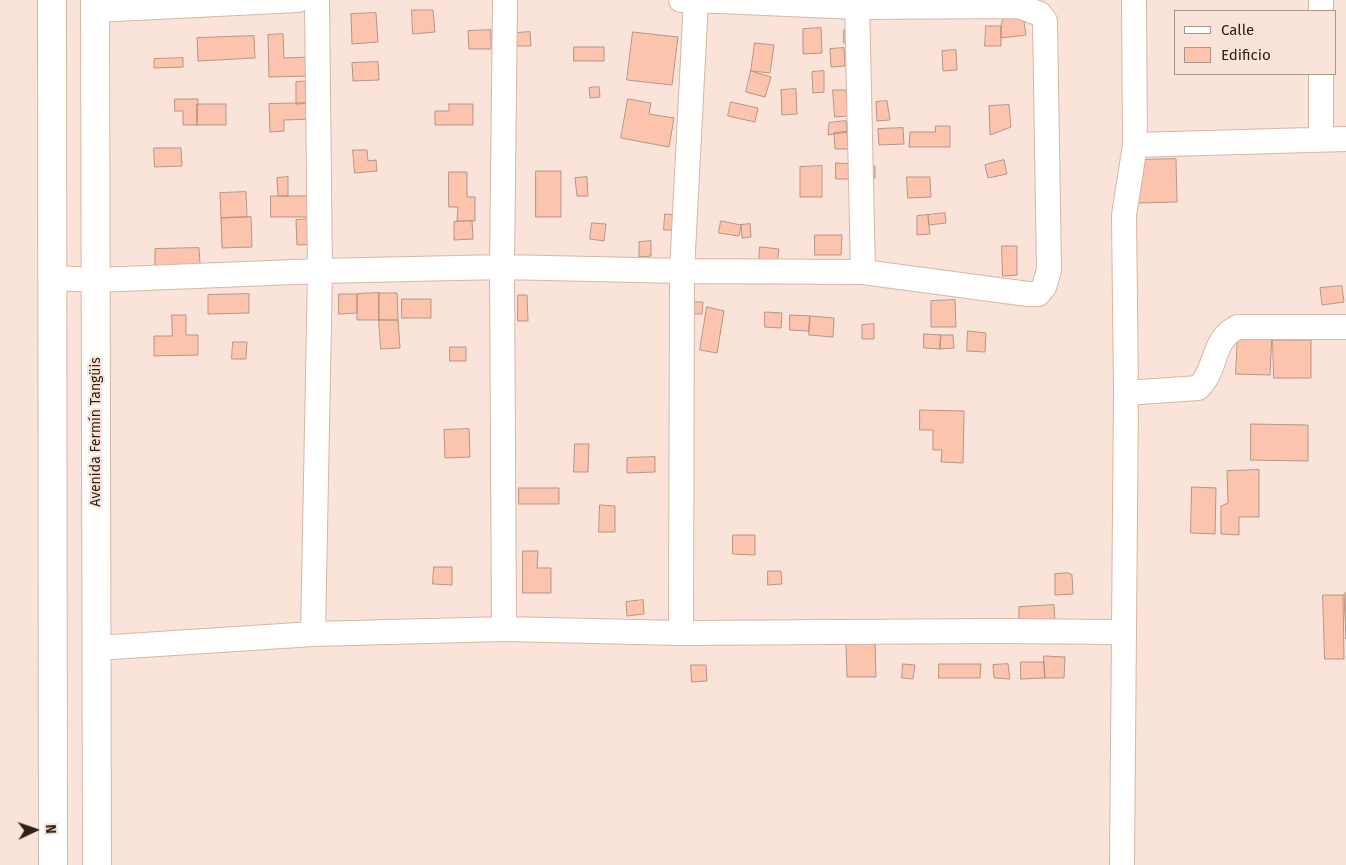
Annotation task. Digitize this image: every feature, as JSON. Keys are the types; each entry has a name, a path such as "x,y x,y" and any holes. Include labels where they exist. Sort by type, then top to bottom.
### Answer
{"main road":[{"path":"52,0 53,865"},
{"name":"Avenida Fermín Tangüis","path":"95,5 97,865"}],"street":[{"path":"95,5 298,0"},
{"path":"313,634 320,271 318,0"},
{"path":"504,629 502,267 505,0"},
{"path":"52,278 96,280 320,271 502,267 682,271 863,272 1028,294 1038,294 1044,287 1050,270 1045,21 1040,14 1019,6 681,0"},
{"path":"681,633 682,271 696,0"},
{"path":"1122,865 1126,393 1124,215 1135,144 1134,0"},
{"path":"857,3 863,272"},
{"path":"1321,75 1321,139"},
{"path":"1135,144 1346,139"},
{"path":"1126,393 1198,388 1207,379 1223,336 1238,327 1346,327"},
{"path":"96,648 313,634 504,629 681,633 1124,632"}],"building":[{"path":"412,10 433,10 435,32 413,34"},
{"path":"376,13 378,42 352,44 351,14"},
{"path":"1023,15 1026,35 1001,38 1003,18"},
{"path":"986,26 1001,26 1001,46 985,46"},
{"path":"821,28 822,53 803,54 803,29"},
{"path":"491,30 491,49 469,49 468,31"},
{"path":"844,30 857,30 857,42 844,43"},
{"path":"530,32 531,46 517,46 516,33"},
{"path":"633,32 678,37 672,85 627,80"},
{"path":"283,34 284,58 310,57 310,76 269,77 268,35"},
{"path":"254,36 255,58 198,61 197,38"},
{"path":"755,43 774,45 770,73 751,71"},
{"path":"574,47 604,47 604,61 574,61"},
{"path":"844,48 845,66 831,67 830,49"},
{"path":"956,50 957,70 943,71 942,51"},
{"path":"183,58 183,67 154,68 154,59"},
{"path":"378,62 379,80 353,81 352,63"},
{"path":"751,71 771,77 765,97 746,92"},
{"path":"824,71 824,92 813,93 812,72"},
{"path":"312,81 313,103 296,104 296,82"},
{"path":"599,87 600,97 590,98 589,88"},
{"path":"796,89 797,114 782,115 781,90"},
{"path":"833,90 846,90 848,116 835,117"},
{"path":"175,99 198,99 197,125 183,125 183,111 175,111"},
{"path":"628,99 651,103 649,114 674,118 669,147 621,138"},
{"path":"887,101 890,120 877,121 876,102"},
{"path":"731,102 758,108 755,122 728,116"},
{"path":"313,103 313,119 284,120 284,131 270,132 269,104"},
{"path":"197,104 226,104 226,125 197,125"},
{"path":"449,104 473,104 473,125 435,125 435,111 449,111"},
{"path":"1009,105 1011,127 990,135 989,106"},
{"path":"846,121 847,132 828,135 829,123"},
{"path":"936,126 950,126 950,147 909,147 910,132 935,132"},
{"path":"903,128 904,144 879,145 878,129"},
{"path":"847,132 848,149 835,149 834,133"},
{"path":"154,148 181,148 182,166 155,167"},
{"path":"353,150 367,150 368,161 376,160 377,171 355,173"},
{"path":"1176,159 1177,202 1137,203 1136,160"},
{"path":"1004,160 1007,174 988,178 985,165"},
{"path":"836,163 856,164 856,179 836,179"},
{"path":"822,166 822,197 800,197 800,167"},
{"path":"864,166 875,166 875,178 865,179"},
{"path":"536,171 561,171 561,217 536,217"},
{"path":"449,172 467,172 467,197 475,197 475,221 457,221 458,207 449,207"},
{"path":"288,177 288,196 278,196 277,178"},
{"path":"587,177 588,196 577,196 575,178"},
{"path":"907,177 930,177 931,197 908,198"},
{"path":"246,192 247,217 221,218 220,193"},
{"path":"271,196 315,196 315,217 271,217"},
{"path":"945,213 946,223 929,225 928,215"},
{"path":"665,214 678,215 678,230 664,230"},
{"path":"928,215 930,234 917,235 917,216"},
{"path":"251,217 252,247 222,248 221,218"},
{"path":"313,219 314,244 297,245 296,220"},
{"path":"472,221 473,239 454,240 454,222"},
{"path":"721,221 741,225 739,236 719,233"},
{"path":"592,223 606,224 604,241 590,239"},
{"path":"750,224 751,237 742,238 741,225"},
{"path":"815,235 842,235 841,255 815,255"},
{"path":"651,241 651,256 639,257 639,242"},
{"path":"1002,246 1017,246 1017,275 1003,276"},
{"path":"760,247 779,249 777,263 759,261"},
{"path":"199,248 200,264 155,266 155,249"},
{"path":"1342,286 1344,302 1322,305 1320,288"},
{"path":"379,293 397,293 398,320 379,320"},
{"path":"379,293 379,320 357,320 357,294"},
{"path":"249,294 249,313 208,314 208,295"},
{"path":"339,294 357,294 357,313 339,314"},
{"path":"518,295 527,295 528,321 518,321"},
{"path":"402,299 431,299 431,318 402,318"},
{"path":"955,300 956,327 931,327 931,301"},
{"path":"685,302 703,302 702,314 685,314"},
{"path":"707,307 724,311 717,353 700,350"},
{"path":"765,312 782,313 781,328 765,327"},
{"path":"172,315 186,315 186,335 198,335 198,355 154,356 154,336 172,336"},
{"path":"790,315 810,316 809,331 790,330"},
{"path":"810,316 834,318 833,337 809,335"},
{"path":"379,320 398,320 400,348 381,349"},
{"path":"874,324 874,339 862,339 862,325"},
{"path":"968,331 986,333 985,352 967,351"},
{"path":"1238,333 1272,334 1270,375 1236,374"},
{"path":"924,334 941,335 940,349 924,348"},
{"path":"941,335 953,335 954,348 940,349"},
{"path":"1273,340 1311,340 1311,378 1274,378"},
{"path":"233,342 247,342 246,359 232,359"},
{"path":"450,347 466,347 466,361 450,361"},
{"path":"920,410 964,411 963,463 941,462 942,450 933,450 933,430 920,430"},
{"path":"1251,424 1308,425 1308,461 1251,460"},
{"path":"469,429 470,457 445,458 444,430"},
{"path":"575,444 589,444 588,472 574,472"},
{"path":"655,457 655,472 627,473 627,458"},
{"path":"1259,470 1259,517 1239,517 1239,535 1221,534 1221,506 1228,503 1227,471"},
{"path":"1192,487 1216,488 1215,534 1191,533"},
{"path":"519,488 559,488 559,504 519,504"},
{"path":"600,505 615,506 615,532 599,532"},
{"path":"733,535 755,535 755,555 733,554"},
{"path":"523,551 538,551 537,568 551,568 551,593 523,593"},
{"path":"434,567 452,567 452,585 433,584"},
{"path":"768,571 781,571 782,584 768,585"},
{"path":"1069,573 1072,575 1073,594 1055,595 1055,574"},
{"path":"1346,593 1346,639 1344,594"},
{"path":"1323,595 1343,595 1344,659 1325,659"},
{"path":"643,600 644,614 627,616 626,602"},
{"path":"1054,605 1055,622 1019,623 1019,607"},
{"path":"875,642 876,677 847,677 846,643"},
{"path":"1044,656 1065,657 1064,678 1045,678"},
{"path":"1021,662 1044,662 1045,678 1021,679"},
{"path":"903,664 915,665 913,679 902,678"},
{"path":"939,664 981,664 980,678 939,678"},
{"path":"1008,664 1010,679 994,678 993,665"},
{"path":"691,665 706,665 707,681 692,682"}]}
